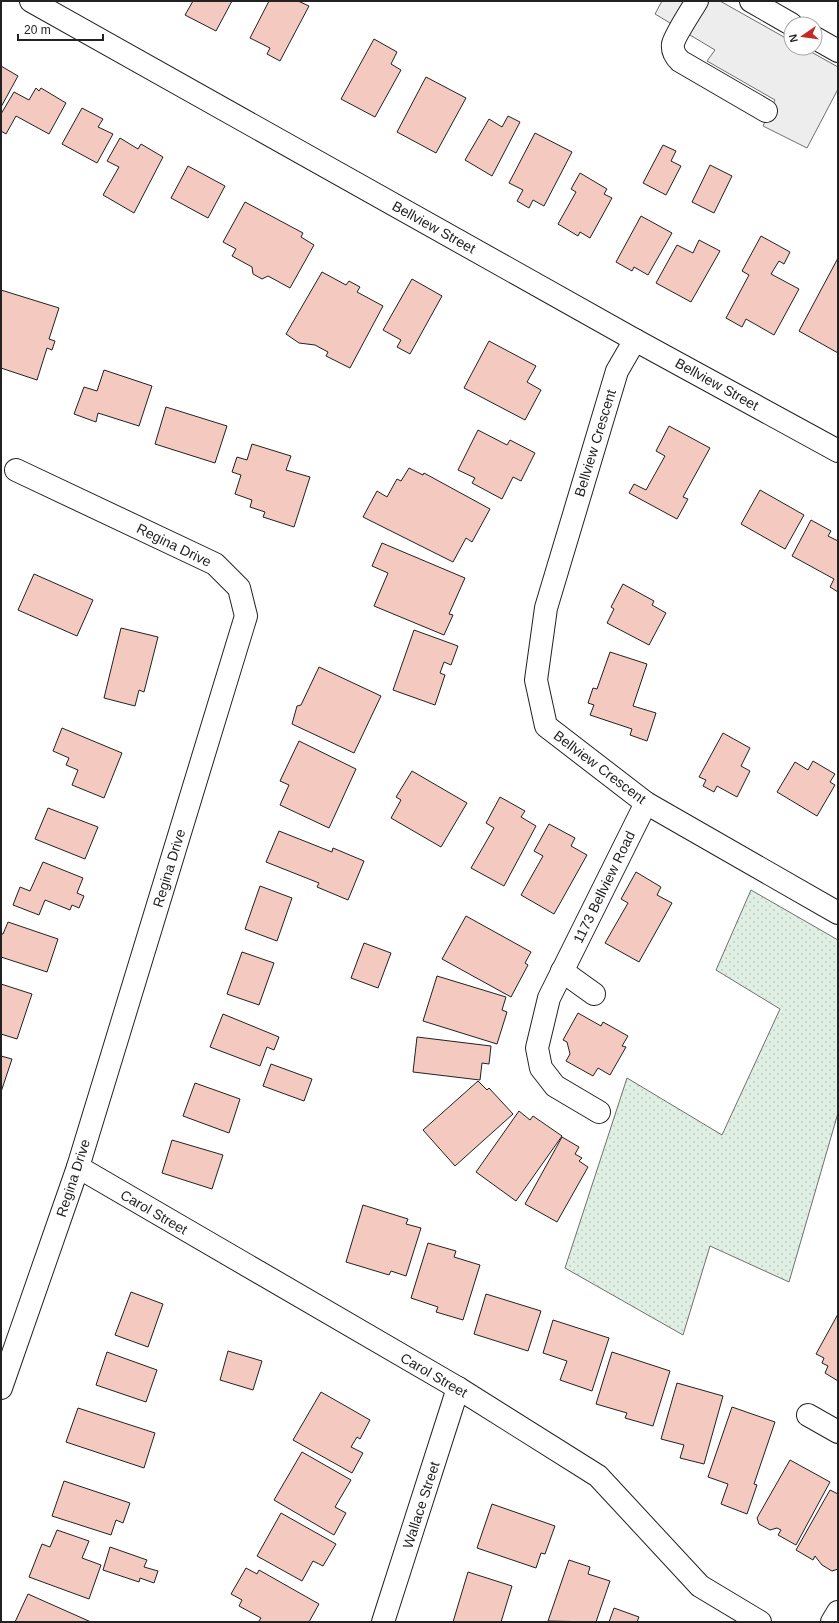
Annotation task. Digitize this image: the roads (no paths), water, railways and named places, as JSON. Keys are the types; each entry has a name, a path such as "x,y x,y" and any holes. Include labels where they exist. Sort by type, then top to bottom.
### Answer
{"street":[{"name":"Bellview Street","path":"31,1 635,340 838,451"},
{"path":"697,1 675,38 673,51 675,56 680,62 766,111"},
{"path":"751,1 783,19"},
{"path":"823,43 838,51"},
{"name":"Bellview Crescent","path":"635,340 617,371 546,608 536,680 546,726 646,803 838,913"},
{"name":"Regina Drive","path":"1,1388 78,1167 246,616 239,588 215,564 16,470"},
{"name":"1173 Bellview Road","path":"599,1112 555,1086 541,1068 537,1048 549,998 646,803"},
{"path":"562,971 594,994"},
{"name":"Carol Street","path":"78,1167 458,1388 598,1476 700,1586 760,1622"},
{"name":"Wallace Street","path":"383,1622 458,1388"},
{"path":"808,1415 838,1432"},
{"path":"832,1622 838,1612"}]}
